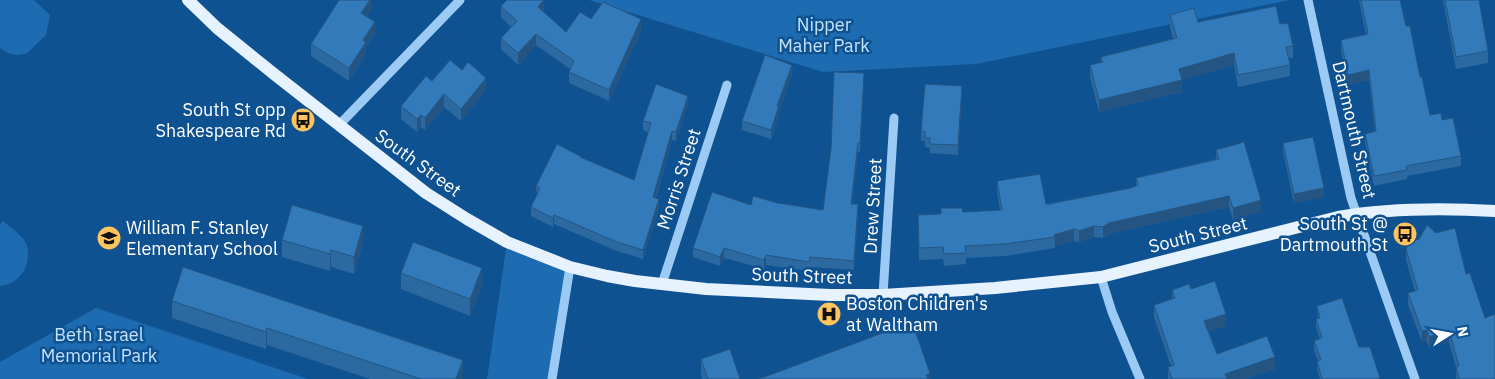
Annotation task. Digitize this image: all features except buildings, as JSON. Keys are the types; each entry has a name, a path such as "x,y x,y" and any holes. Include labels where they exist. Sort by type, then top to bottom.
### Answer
{"main road":[{"name":"South Street","path":"188,0 217,28 426,193 507,242 570,267 607,276 706,289 830,295 883,295 994,288 1101,277 1338,217 1357,214 1449,209 1495,211"}],"street":[{"path":"339,125 460,0"},
{"name":"Dartmouth Street","path":"1308,0 1348,183 1357,214 1415,379"},
{"name":"Morris Street","path":"662,284 727,85"},
{"name":"Drew Street","path":"883,295 894,118"},
{"path":"552,379 570,267"},
{"path":"1101,277 1112,312 1140,379"}],"green space":[{"path":"0,0 34,0 50,15 46,35 26,54 16,55 0,48"},
{"name":"Nipper Maher Park","path":"589,0 1290,0 976,64 823,72"},
{"path":"3,221 17,232 25,242 28,260 26,267 18,278 7,285 0,286 0,224"},
{"path":"507,242 570,267 552,379 487,379"},
{"name":"Beth Israel Memorial Park","path":"96,308 308,379 0,379 0,362"}],"place":[{"name":"South St opp Shakespeare Rd","path":"303,120"},
{"name":"South St @ Dartmouth St","path":"1405,234"},
{"name":"William F. Stanley Elementary School","path":"109,238"},
{"name":"Boston Children's at Waltham","path":"829,314"}]}
